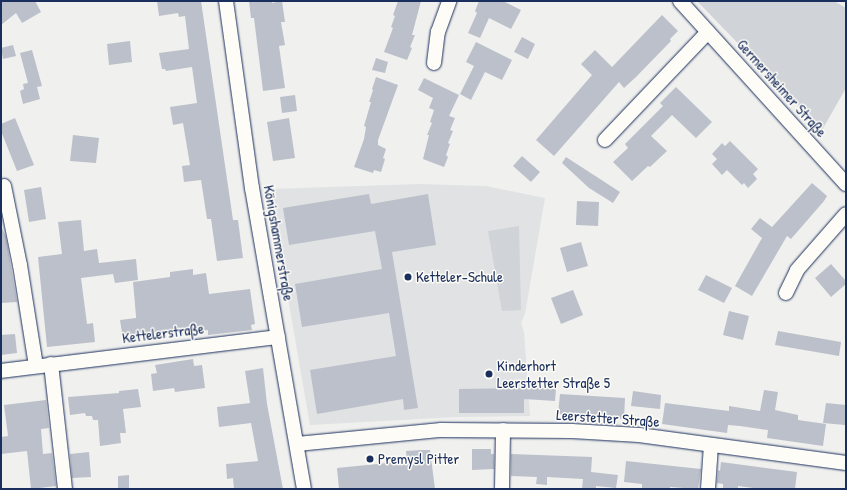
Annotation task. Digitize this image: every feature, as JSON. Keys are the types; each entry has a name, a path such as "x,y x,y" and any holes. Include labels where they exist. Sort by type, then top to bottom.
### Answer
{"street":[{"name":"Königshammerstraße","path":"226,1 252,188 304,489"},
{"path":"434,63 438,32 449,1"},
{"name":"Germersheimer Straße","path":"680,1 846,184"},
{"path":"605,140 708,32"},
{"path":"4,186 20,265 36,366"},
{"path":"786,294 797,270 846,214"},
{"name":"Kettelerstraße","path":"1,371 278,337"},
{"path":"51,364 65,489"},
{"name":"Leerstetter Straße","path":"297,444 441,430 572,431 638,435 846,463"},
{"path":"502,489 503,430"},
{"path":"708,489 711,445"}],"shaded area":[{"path":"697,1 834,1 846,8 846,88 822,130"},
{"name":"Ketteler-Schule","path":"420,184 486,186 545,198 525,314 521,323 524,332 530,416 456,417 310,425 269,189"},
{"path":"519,226 521,310 502,311 488,231"}],"building":[{"path":"1,1 35,1 41,12 22,23 16,13 1,25"},
{"path":"157,1 201,1 233,220 238,220 243,258 217,261 211,219 207,219 201,180 184,182 182,166 190,165 183,123 173,125 170,107 197,103 192,67 166,71 165,69 162,69 159,53 189,49 185,16 179,17 178,13 159,16"},
{"path":"249,1 272,1 272,3 282,1 285,22 281,22 285,45 279,46 285,88 263,91 254,18 251,18"},
{"path":"398,1 421,1 412,35 415,35 410,47 412,48 407,60 384,52 393,28 391,27 395,16 393,15"},
{"path":"479,1 503,1 521,10 511,29 489,18 480,38 468,33 477,13 475,11"},
{"path":"662,15 678,31 670,39 671,41 624,88 619,82 554,156 536,140 592,75 581,64 595,50 612,67"},
{"path":"522,37 535,44 528,59 514,52"},
{"path":"130,41 132,62 109,65 107,44"},
{"path":"476,42 512,60 502,80 485,72 471,100 460,94 474,66 466,62"},
{"path":"13,45 16,56 3,59 1,48"},
{"path":"32,50 42,86 37,87 40,99 23,104 20,91 24,89 23,84 28,83 20,53"},
{"path":"376,58 388,62 385,73 372,70"},
{"path":"376,77 398,85 378,140 378,145 386,149 383,158 385,159 381,172 374,170 373,173 354,167 364,139 366,127 364,126"},
{"path":"424,78 459,95 449,116 455,118 450,130 453,131 448,143 450,144 446,155 448,157 444,167 423,159 429,135 427,135 432,123 430,122 434,110 429,108 433,98 418,90"},
{"path":"676,87 712,122 696,138 672,115 651,136 667,151 632,181 613,162 628,148 625,144 663,106 660,103"},
{"path":"295,95 297,111 282,113 280,97"},
{"path":"15,118 34,165 17,171 1,131 1,124"},
{"path":"289,118 295,158 273,161 267,122"},
{"path":"73,135 99,138 96,163 70,161"},
{"path":"730,141 758,169 753,174 757,179 748,188 744,183 742,185 727,170 722,175 712,164 717,159 712,154 722,143 725,146"},
{"path":"522,156 540,172 531,182 513,166"},
{"path":"566,157 620,192 613,203 589,188 562,163"},
{"path":"812,183 827,196 824,201 791,239 787,236 752,296 735,286 762,238 751,229 760,218 772,227"},
{"path":"41,187 46,219 29,222 24,190"},
{"path":"369,194 371,204 428,194 436,245 392,252 418,408 404,410 403,399 317,414 310,370 396,356 389,313 302,327 295,284 382,269 375,231 289,245 283,208"},
{"path":"577,201 599,202 598,226 576,225"},
{"path":"81,220 84,251 97,249 99,263 136,259 138,280 115,283 113,274 81,278 87,324 93,323 95,342 47,347 38,257 62,254 58,222"},
{"path":"1,226 6,237 17,302 1,303"},
{"path":"581,242 588,266 567,272 560,248"},
{"path":"831,264 846,281 846,284 831,297 815,278"},
{"path":"193,269 193,275 206,273 209,294 250,289 255,324 251,325 252,330 208,335 208,330 197,332 197,330 123,339 120,320 136,318 133,282 170,277 170,272"},
{"path":"706,275 732,288 724,303 698,290"},
{"path":"573,290 583,315 561,324 551,298"},
{"path":"729,311 749,316 743,340 723,335"},
{"path":"778,331 841,342 839,356 775,345"},
{"path":"15,334 17,353 1,355 1,335"},
{"path":"193,359 194,366 202,365 205,388 175,392 174,388 153,391 151,374 157,373 155,365"},
{"path":"263,368 267,404 283,489 234,489 233,478 227,479 226,464 258,461 251,423 219,427 217,407 250,403 245,371"},
{"path":"138,389 141,407 123,409 126,433 120,433 121,443 100,446 98,420 93,420 92,416 86,416 85,413 70,415 68,397 119,393 119,391"},
{"path":"459,389 556,389 555,401 524,399 524,413 459,413"},
{"path":"764,390 778,392 775,410 798,415 798,420 826,424 823,446 767,438 768,430 740,426 728,425 727,433 662,424 665,403 729,411 729,406 760,411"},
{"path":"633,391 661,395 660,409 631,406"},
{"path":"560,394 625,398 624,419 558,414"},
{"path":"46,400 49,428 41,429 43,454 52,453 56,486 31,489 27,451 1,454 1,437 8,436 4,405"},
{"path":"826,403 846,405 845,425 823,423"},
{"path":"472,449 491,449 491,454 494,454 494,469 472,470"},
{"path":"430,450 435,489 339,489 337,468 407,461 406,451"},
{"path":"89,452 91,477 72,478 70,454"},
{"path":"511,454 592,457 591,472 618,475 616,488 596,486 596,489 582,489 583,479 547,477 547,485 536,484 537,477 511,476"},
{"path":"626,461 701,469 698,489 670,487 670,489 642,489 642,484 624,482"},
{"path":"721,462 797,472 795,489 761,489 738,486 738,489 723,489 723,484 717,483 718,470 720,471"},
{"path":"129,475 129,489 118,489 118,476"}],"place":[{"name":"Ketteler-Schule","path":"408,277"},
{"name":"Kinderhort Leerstetter Straße 5","path":"489,374"},
{"name":"Premysl Pitter","path":"370,459"}]}
